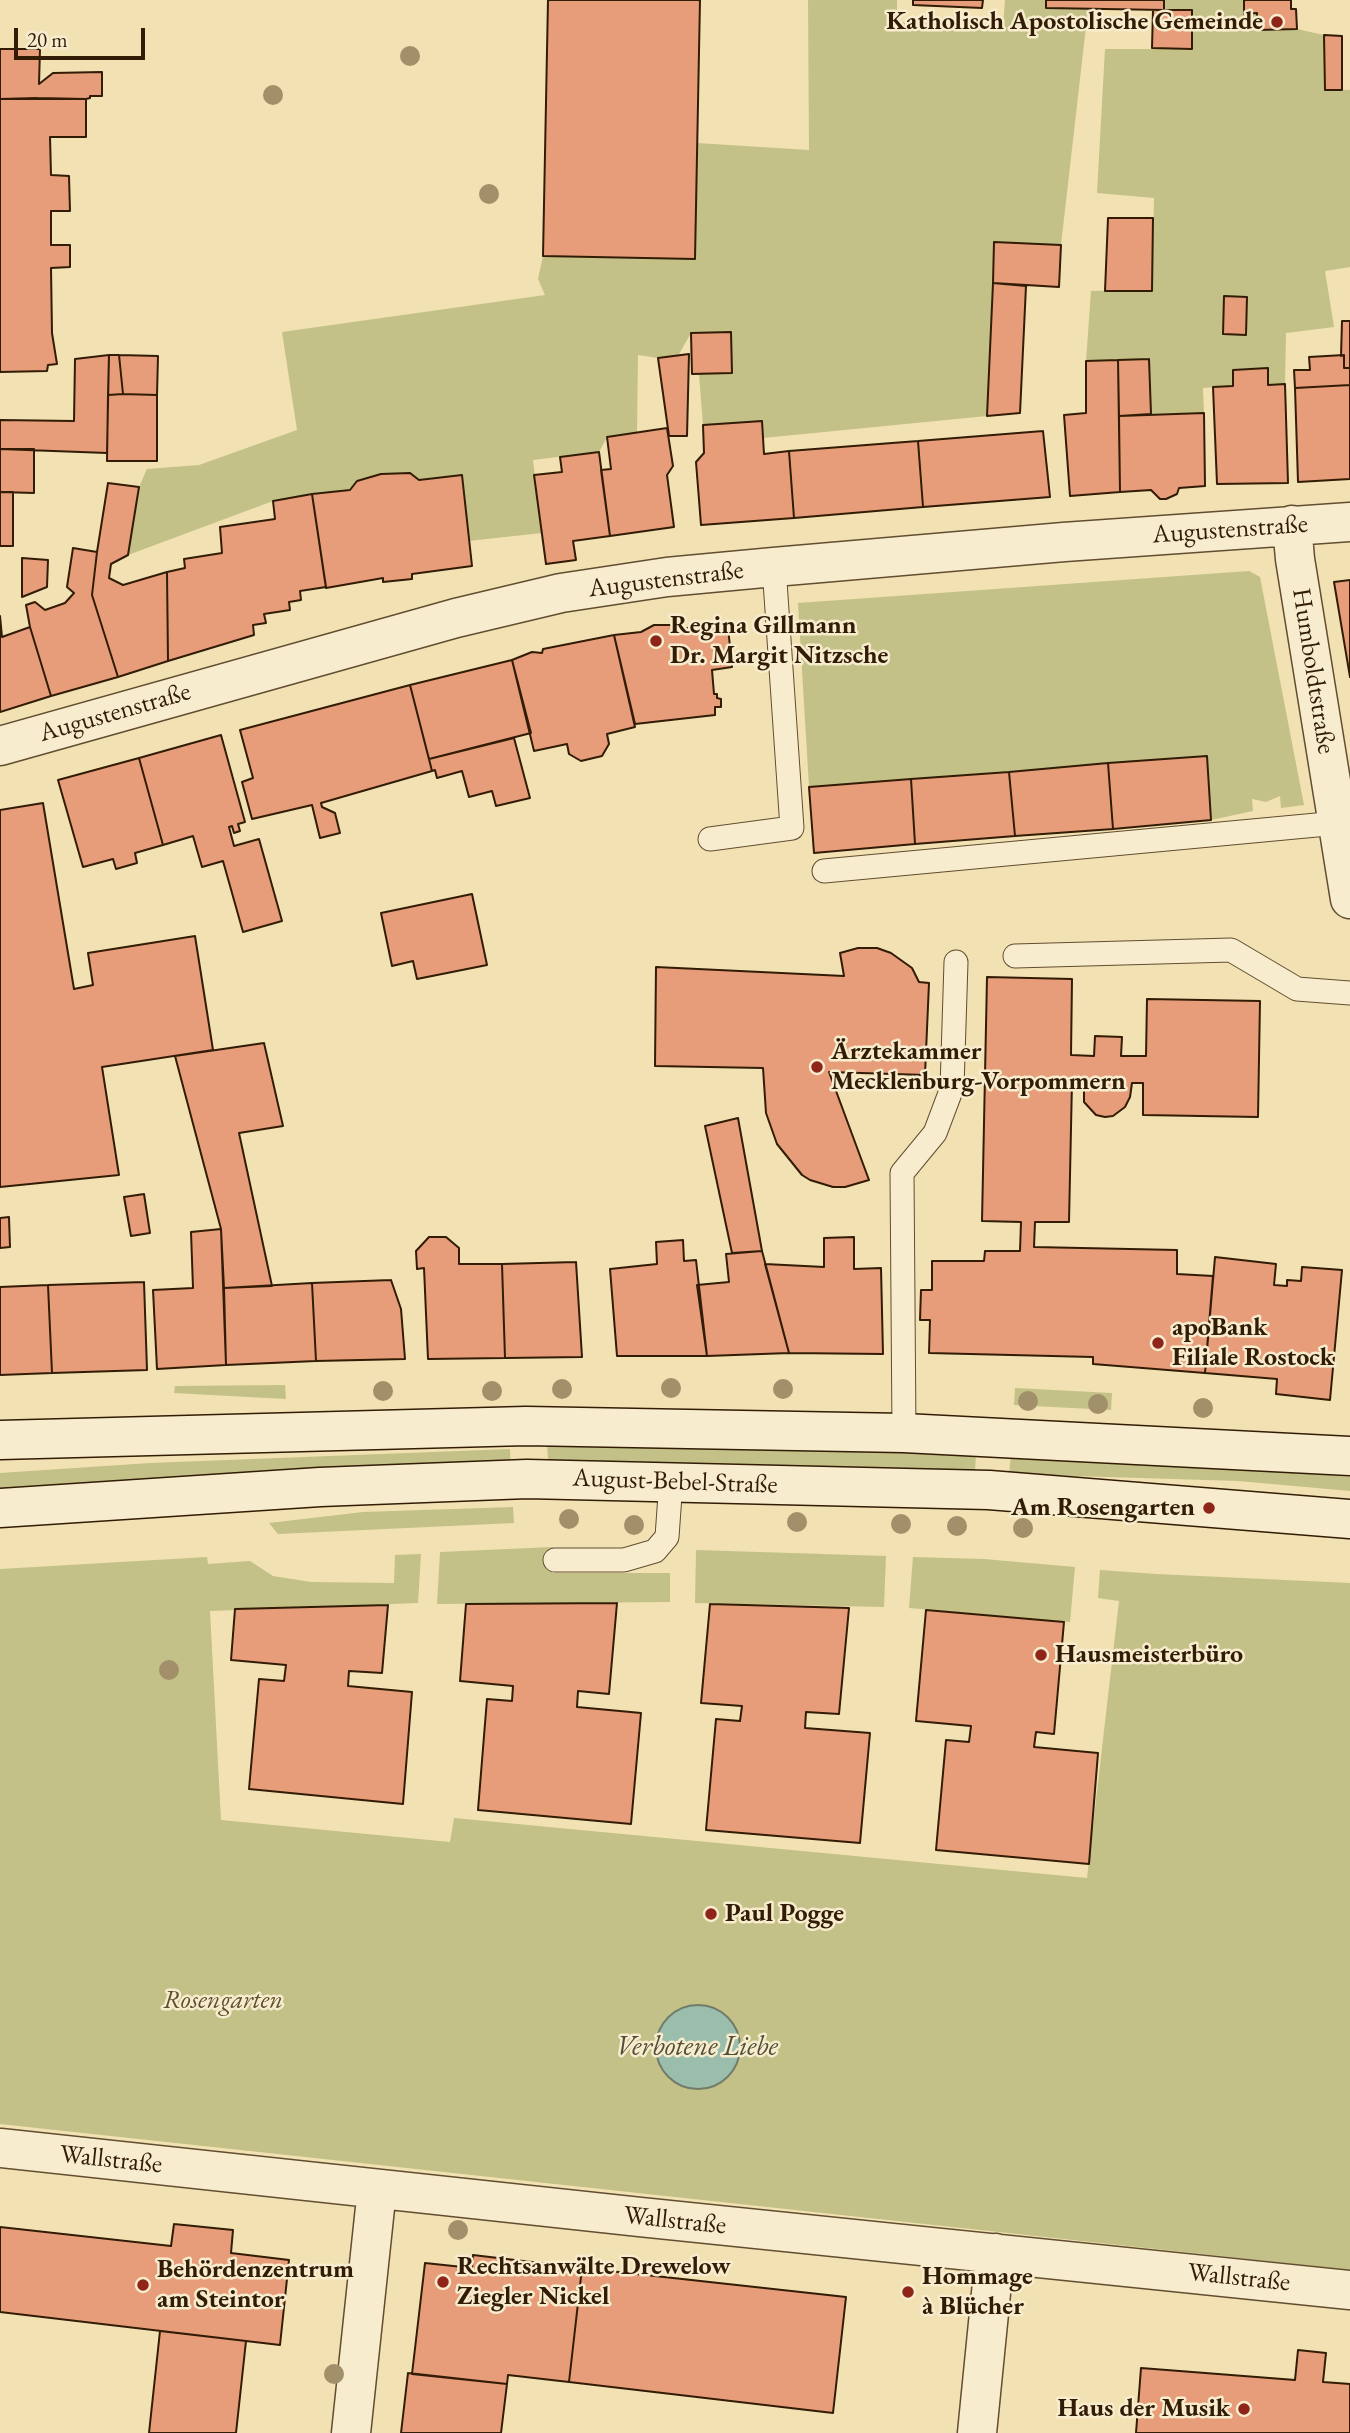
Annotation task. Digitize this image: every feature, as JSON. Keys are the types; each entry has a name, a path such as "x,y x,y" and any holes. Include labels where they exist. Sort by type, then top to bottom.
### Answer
{"street":[{"name":"Augustenstraße","path":"0,746 300,660 548,596 667,577 774,567 1064,541 1350,522"},
{"name":"Humboldtstraße","path":"1292,525 1295,559 1350,898"},
{"name":"August-Bebel-Straße","path":"0,1440 482,1426 904,1433 1350,1456"},
{"name":"August-Bebel-Straße","path":"0,1508 345,1486 527,1479 989,1489 1350,1519"},
{"name":"Wallstraße","path":"0,2148 1350,2290"},
{"path":"351,2433 377,2189"},
{"path":"977,2433 995,2253"}],"lane":[{"path":"710,839 792,828 774,567"},
{"path":"824,871 1338,823"},
{"path":"1015,956 1231,950 1297,989 1350,993"},
{"path":"904,1433 902,1173 935,1133 952,1088 956,961"},
{"path":"555,1560 624,1560 655,1551 667,1537 671,1481"}],"green space":[{"path":"808,0 897,0 897,22 1003,26 1005,0 1046,0 1047,8 1088,9 1061,245 994,242 987,416 763,438 761,421 703,425 699,374 732,372 731,333 691,333 678,356 658,358 638,355 637,432 607,437 599,452 533,460 542,533 468,541 462,475 419,480 410,473 395,473 357,481 350,490 273,501 128,555 139,487 147,469 199,465 297,430 282,332 545,295 538,279 543,256 697,143 809,150"},
{"path":"1164,0 1244,0 1244,14 1257,13 1257,30 1297,29 1324,35 1325,89 1350,90 1350,267 1325,271 1334,327 1286,333 1285,384 1268,385 1267,369 1233,370 1233,386 1203,388 1204,413 1151,414 1149,359 1086,361 1091,291 1152,290 1154,198 1097,193 1105,49 1192,49 1192,10 1164,10"},
{"path":"1249,571 1260,577 1304,805 1281,808 1280,796 1266,802 1252,799 1253,811 1211,820 1206,756 809,787 798,603"},
{"path":"285,1385 286,1399 174,1393 175,1386"},
{"path":"1015,1388 1112,1393 1111,1410 1014,1405"},
{"path":"547,1442 976,1452 975,1473 548,1462"},
{"path":"510,1449 511,1471 0,1495 0,1473 150,1463"},
{"path":"1011,1454 1246,1467 1350,1477 1350,1491 1238,1481 1009,1474"},
{"path":"513,1507 514,1523 278,1534 269,1523 363,1512"},
{"path":"553,1547 552,1573 670,1573 670,1602 437,1604 440,1552"},
{"path":"696,1550 886,1556 884,1607 695,1603"},
{"name":"Rosengarten","path":"421,1554 418,1603 210,1611 221,1820 450,1842 454,1818 1087,1878 1119,1601 1098,1598 1100,1570 1350,1583 1350,2270 0,2124 0,1569 207,1557 208,1564 250,1561 273,1576 311,1582 394,1583 395,1555"},
{"path":"913,1557 984,1559 1075,1567 1070,1622 909,1608"}],"water":[{"name":"Verbotene Liebe","path":"698,2005 721,2012 733,2024 740,2047 733,2070 721,2082 698,2089 675,2082 663,2070 656,2047 663,2024 675,2012"}],"building":[{"path":"548,0 700,0 695,259 543,256"},
{"path":"913,0 983,0 982,8 913,5"},
{"path":"1046,0 1164,0 1164,10 1046,8"},
{"name":"Katholisch Apostolische Gemeinde","path":"1244,0 1291,0 1291,9 1296,9 1297,29 1257,30 1257,13 1244,14"},
{"path":"1153,10 1192,10 1192,49 1152,48"},
{"path":"1324,35 1342,36 1342,90 1325,90"},
{"path":"0,49 40,49 39,84 53,73 102,72 102,96 90,96 86,99 0,99"},
{"path":"0,99 86,99 86,137 50,137 51,175 69,176 70,211 51,211 51,245 70,245 70,267 51,268 52,333 57,364 48,365 47,371 0,372"},
{"path":"1108,218 1153,218 1152,291 1105,291"},
{"path":"994,242 1061,245 1059,287 993,283"},
{"path":"993,283 1026,286 1020,413 987,416"},
{"path":"1224,296 1247,297 1246,335 1223,334"},
{"path":"1342,321 1350,321 1350,368 1344,368 1344,355 1341,356"},
{"path":"731,332 732,373 692,374 691,333"},
{"path":"689,354 687,436 669,436 658,358"},
{"path":"109,355 107,453 0,449 0,420 74,421 75,359"},
{"path":"109,355 119,355 123,394 108,395"},
{"path":"119,355 158,356 157,395 123,394"},
{"path":"1344,355 1344,368 1350,368 1350,385 1295,388 1294,370 1310,370 1309,357"},
{"path":"1149,359 1151,414 1119,416 1118,360"},
{"path":"1118,360 1120,492 1070,496 1064,415 1086,413 1086,361"},
{"path":"1268,368 1268,385 1285,384 1288,483 1217,484 1213,387 1233,386 1233,370"},
{"path":"1350,385 1350,479 1298,482 1295,388"},
{"path":"108,395 157,395 157,461 107,461"},
{"path":"1204,413 1205,486 1179,488 1177,494 1166,499 1160,499 1151,490 1120,492 1119,416"},
{"path":"762,421 764,454 789,451 794,518 701,525 696,462 704,453 703,425"},
{"path":"667,428 673,466 667,475 674,527 610,536 601,470 611,469 607,437"},
{"path":"1043,431 1050,497 923,507 918,441"},
{"path":"918,441 923,507 794,518 789,451"},
{"path":"0,449 34,449 34,493 0,492"},
{"path":"599,452 610,536 573,541 576,560 546,564 534,475 562,472 560,457"},
{"path":"410,473 419,480 462,475 472,566 412,574 412,579 383,582 383,578 326,588 312,494 350,490 357,481 381,474"},
{"path":"108,483 139,487 128,555 111,564 109,578 123,585 167,572 168,661 118,677 92,595"},
{"path":"0,492 13,492 13,546 0,546"},
{"path":"312,494 326,587 300,591 301,600 289,602 290,610 264,614 266,623 253,625 254,635 168,661 167,572 185,568 184,559 222,553 220,527 275,519 273,501"},
{"path":"73,548 97,552 92,595 118,677 51,696 26,605 35,602 45,610 65,603 74,593 67,587"},
{"path":"22,558 48,560 47,587 22,597"},
{"path":"1350,580 1350,677 1334,582"},
{"path":"0,616 2,637 30,627 51,696 0,712"},
{"path":"654,625 670,625 677,629 728,627 732,667 712,670 714,694 721,699 721,707 715,707 715,715 635,724 614,635 641,632"},
{"path":"614,635 635,727 607,734 609,744 602,756 581,761 569,754 567,744 534,751 512,660 532,652 542,653 543,649"},
{"path":"512,660 531,733 429,759 410,685"},
{"path":"410,685 432,771 321,803 322,807 335,813 340,833 320,838 312,805 252,819 242,782 253,778 240,730"},
{"path":"221,735 245,822 238,824 240,831 234,833 232,826 229,827 234,846 259,839 282,921 243,932 223,861 202,867 193,836 163,845 139,758"},
{"path":"514,738 530,798 496,806 492,791 469,797 462,771 437,778 435,770 432,771 429,759"},
{"path":"1207,756 1211,820 1113,829 1108,763"},
{"path":"139,758 163,845 135,853 137,863 116,869 113,859 83,867 58,780"},
{"path":"1108,763 1113,829 1015,836 1009,772"},
{"path":"1009,772 1015,836 915,844 911,779"},
{"path":"911,779 915,844 814,853 809,787"},
{"path":"43,803 74,989 93,985 88,953 195,936 213,1050 102,1067 119,1175 0,1187 0,810"},
{"path":"472,894 487,965 417,979 413,961 392,966 381,913"},
{"name":"Ärztekammer Mecklenburg-Vorpommern","path":"858,948 877,948 891,953 912,968 919,982 929,983 925,1075 829,1072 869,1180 845,1187 833,1187 802,1175 777,1144 766,1113 763,1068 655,1066 656,967 844,976 840,953"},
{"path":"987,977 1072,979 1071,1055 1094,1056 1095,1036 1122,1037 1121,1056 1146,1056 1147,999 1260,1001 1258,1117 1143,1115 1143,1083 1132,1083 1125,1107 1113,1116 1105,1117 1096,1115 1084,1102 1084,1083 1072,1081 1069,1222 1035,1222 1034,1247 1177,1250 1177,1274 1213,1276 1205,1373 1093,1364 1093,1357 929,1353 930,1320 920,1320 921,1290 932,1290 932,1261 984,1261 985,1251 1020,1251 1021,1222 982,1221"},
{"path":"264,1043 283,1126 239,1133 272,1286 224,1288 221,1229 175,1056"},
{"path":"738,1118 762,1251 732,1253 705,1126"},
{"path":"144,1194 150,1233 131,1236 124,1197"},
{"path":"9,1217 10,1247 0,1248 0,1218"},
{"path":"221,1229 226,1365 157,1369 153,1290 193,1288 191,1232"},
{"path":"429,1237 446,1237 459,1248 459,1264 502,1264 505,1358 428,1359 424,1268 417,1269 416,1251"},
{"path":"854,1237 854,1269 881,1268 883,1354 789,1353 765,1264 824,1267 824,1238"},
{"path":"683,1240 684,1261 696,1260 707,1356 617,1356 610,1269 657,1264 656,1242"},
{"path":"762,1251 789,1353 707,1356 697,1285 729,1282 726,1254"},
{"path":"1215,1257 1276,1264 1274,1285 1287,1286 1287,1280 1301,1281 1302,1267 1342,1270 1330,1400 1276,1394 1277,1379 1205,1373"},
{"path":"576,1262 582,1357 505,1358 502,1264"},
{"path":"391,1280 401,1309 405,1359 316,1361 312,1283"},
{"path":"144,1282 147,1370 52,1373 48,1285"},
{"path":"312,1283 316,1361 226,1365 224,1288"},
{"path":"48,1285 52,1373 0,1375 0,1287"},
{"path":"617,1603 609,1694 578,1691 577,1707 641,1713 631,1824 478,1810 487,1699 512,1701 513,1686 460,1681 466,1604"},
{"path":"710,1604 849,1608 839,1714 806,1712 805,1728 870,1733 860,1843 706,1830 716,1719 740,1721 742,1706 701,1703"},
{"path":"388,1605 382,1673 349,1671 348,1686 412,1692 403,1804 249,1789 259,1679 284,1681 286,1665 231,1660 235,1609"},
{"path":"926,1610 1064,1622 1054,1734 1036,1732 1034,1747 1098,1753 1089,1864 936,1850 946,1740 969,1742 971,1726 916,1721"},
{"name":"Behördenzentrum am Steintor","path":"174,2224 233,2230 231,2253 289,2260 280,2345 0,2312 0,2227 171,2246"},
{"path":"473,2255 582,2268 569,2382 508,2375 507,2384 412,2374 425,2263 472,2268"},
{"path":"582,2268 846,2297 833,2413 569,2382"},
{"path":"160,2331 246,2341 236,2433 149,2433"},
{"name":"Haus der Musik","path":"1298,2350 1326,2353 1323,2382 1350,2384 1350,2433 1136,2433 1141,2368 1295,2380"},
{"path":"408,2373 507,2384 501,2433 401,2433"}],"place":[{"name":"Katholisch Apostolische Gemeinde","path":"1277,22"},
{"name":"Regina Gillmann Dr. Margit Nitzsche","path":"656,641"},
{"name":"Ärztekammer Mecklenburg-Vorpommern","path":"817,1067"},
{"name":"apoBank Filiale Rostock","path":"1158,1343"},
{"name":"Am Rosengarten","path":"1209,1508"},
{"name":"Hausmeisterbüro","path":"1041,1655"},
{"name":"Paul Pogge","path":"711,1914"},
{"name":"Rechtsanwälte Drewelow Ziegler Nickel","path":"443,2282"},
{"name":"Behördenzentrum am Steintor","path":"143,2285"},
{"name":"Hommage à Blücher","path":"908,2292"},
{"name":"Haus der Musik","path":"1244,2409"}]}
